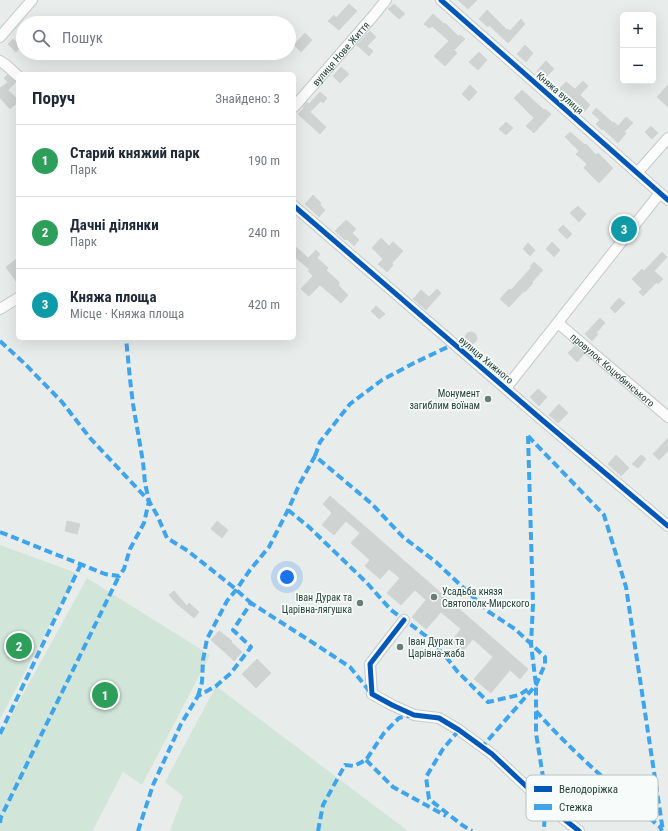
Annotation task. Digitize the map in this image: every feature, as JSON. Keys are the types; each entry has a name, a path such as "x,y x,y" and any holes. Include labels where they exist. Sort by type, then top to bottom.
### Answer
{"street":[{"path":"18,16 32,0"},
{"name":"вулиця Нове Життя","path":"296,105 386,0"},
{"name":"Княжа вулиця","path":"441,0 668,200"},
{"path":"0,37 16,18"},
{"path":"0,61 16,74"},
{"path":"637,173 668,138"},
{"path":"506,388 660,193"},
{"name":"вулиця Хижного","path":"296,208 604,473 668,526"},
{"path":"0,309 16,299"},
{"name":"провулок Коцюбинського","path":"558,323 668,417"},
{"path":"404,620 370,664 372,694 414,715 438,718 459,730 492,754 526,786"},
{"path":"566,821 579,831"}],"green space":[{"path":"0,545 77,573 0,719"},
{"path":"87,578 210,655 142,785 123,772 93,830 95,831 0,831 0,736"},
{"path":"216,686 408,831 170,831 183,796 165,782"}],"building":[{"path":"458,0 477,0 468,9"},
{"path":"349,4 357,11 339,30 328,21 334,15 336,18"},
{"path":"394,4 405,14 399,19 388,9"},
{"path":"487,10 507,30 508,29 510,31 521,19 525,24 508,43 489,25 488,27 479,19"},
{"path":"433,14 444,24 445,23 459,37 460,35 465,39 454,50 457,53 445,66 434,56 449,41 432,26 429,28 424,24"},
{"path":"370,31 376,37 367,46 373,51 369,56 357,45"},
{"path":"305,33 312,40 301,52 296,47 296,43"},
{"path":"13,39 16,42 16,52 8,44"},
{"path":"525,45 533,53 526,62 517,54"},
{"path":"479,52 487,60 478,70 469,62"},
{"path":"546,61 554,69 545,78 537,71"},
{"path":"341,67 349,74 340,83 333,76"},
{"path":"7,75 16,82 8,90 16,98 16,104 10,109 0,98 0,88 8,82 4,78"},
{"path":"583,81 588,86 580,95 590,105 584,112 559,89 566,82 575,89"},
{"path":"470,85 477,92 469,101 462,94"},
{"path":"668,85 668,107 657,97"},
{"path":"522,90 544,110 545,109 551,114 534,133 526,126 534,118 514,98"},
{"path":"320,92 327,98 323,103 321,101 310,112 326,127 320,134 298,114 307,102 309,104"},
{"path":"596,108 618,126 626,117 633,123 624,132 626,133 618,143 596,124 600,120 592,113"},
{"path":"506,122 513,128 506,135 499,129"},
{"path":"651,126 658,133 652,139 645,132"},
{"path":"570,132 585,145 586,144 596,155 598,153 613,168 599,183 584,168 587,164 576,154 579,151 565,137"},
{"path":"313,195 321,203 320,205 325,210 319,217 305,204"},
{"path":"578,206 586,214 579,222 570,213"},
{"path":"346,220 356,229 352,233 359,240 354,246 335,231"},
{"path":"563,225 572,234 567,239 558,230"},
{"path":"381,238 389,246 393,242 403,251 392,263 393,265 387,272 378,264 383,259 372,248"},
{"path":"552,242 560,250 554,257 546,249"},
{"path":"528,243 535,250 530,256 523,249"},
{"path":"296,247 308,258 316,250 320,254 317,258 328,268 326,270 340,283 338,285 348,295 341,303 320,285 309,296 301,289 313,276 308,271 310,270 296,258"},
{"path":"662,252 667,257 654,271 663,279 658,284 657,282 643,296 639,292 642,289 632,279 642,269 644,271"},
{"path":"16,260 16,281 6,267"},
{"path":"534,262 543,270 525,292 524,291 509,307 500,299 509,289 511,290 531,268 530,267"},
{"path":"437,289 441,293 426,310 413,299 421,290 429,297"},
{"path":"619,298 625,303 615,313 610,308"},
{"path":"376,306 385,314 379,319 371,311"},
{"path":"600,318 605,323 596,333 598,334 592,341 585,334"},
{"path":"471,332 475,334 477,338 475,342 471,344 467,342 465,338 467,334"},
{"path":"575,346 584,354 577,362 568,353"},
{"path":"538,389 547,397 539,406 530,397"},
{"path":"559,404 568,413 558,423 549,415"},
{"path":"668,438 668,451 659,460 653,454"},
{"path":"616,455 629,468 621,476 608,464"},
{"path":"641,455 646,459 638,468 632,464"},
{"name":"Усадьба князя Святополк-Мирского","path":"330,496 528,669 520,679 510,670 491,693 474,679 493,657 473,639 462,652 451,642 461,629 441,612 426,629 412,617 426,600 415,590 401,605 387,593 400,578 389,569 380,579 365,566 370,560 351,543 360,533 346,521 334,535 322,525 332,513 323,504"},
{"path":"67,521 80,524 77,534 65,531"},
{"path":"217,521 228,530 222,538 211,529"},
{"path":"174,591 187,606 189,603 199,612 194,618 169,595"},
{"path":"219,631 232,641 231,642 242,652 234,661 211,640"},
{"path":"257,659 271,673 256,688 242,674"}],"marked path":[{"path":"0,532 105,574 119,576 124,569 130,549 144,523 149,501 133,404 126,340"},
{"path":"0,341 62,402 90,438 149,501 167,538 188,551 251,603"},
{"path":"315,456 320,442 350,404 382,380 454,344"},
{"path":"528,436 604,515 626,587 655,775"},
{"path":"528,436 533,604 531,644 536,685 536,733 543,775"},
{"path":"198,696 202,682 203,660 207,639 227,601 269,547 300,483 315,456 372,504 403,537 436,562 489,612 515,629 545,657 545,664 536,685 482,747"},
{"path":"288,510 309,527 367,583 391,610 426,636 457,671 488,702 519,695 530,688"},
{"path":"0,734 81,564"},
{"path":"0,823 1,817 119,576"},
{"path":"138,831 153,785 181,724 198,696 216,686 231,673 251,647 233,630 251,603 350,667 371,693"},
{"path":"536,711 550,727 601,775"},
{"path":"318,831 323,805 345,765 354,766 366,760 384,733 399,718 412,715"},
{"path":"459,730 443,749 426,777 429,799 472,831"},
{"path":"366,760 393,787 446,816"},
{"path":"658,798 663,831"},
{"path":"544,821 544,831"},
{"path":"653,821 662,831"}],"cycle path":[{"path":"441,0 668,200"},
{"path":"296,208 541,419 668,526"},
{"path":"404,620 370,664 372,694 414,715 439,718 459,730 492,754 526,786"},
{"path":"566,821 579,831"}],"place":[{"name":"Княжа площа","path":"624,229"},
{"name":"Монумент загиблим воїнам","path":"488,399"},
{"name":"Усадьба князя Святополк-Мирского","path":"434,597"},
{"name":"Іван Дурак та Царівна-лягушка","path":"360,603"},
{"name":"Дачні ділянки","path":"19,646"},
{"name":"Іван Дурак та Царівна-жаба","path":"400,647"},
{"name":"Старий княжий парк","path":"105,695"}]}
